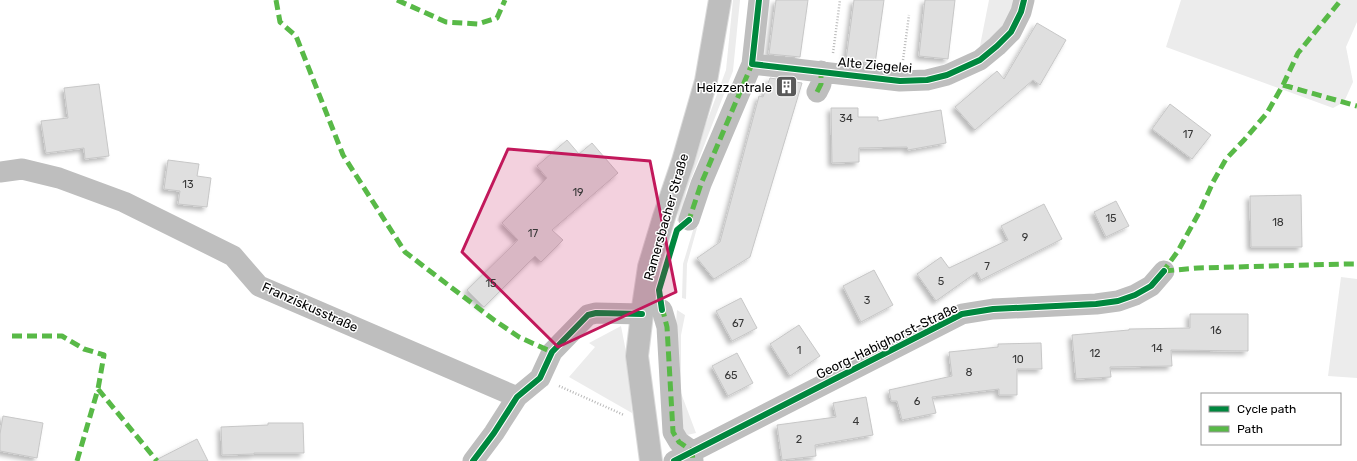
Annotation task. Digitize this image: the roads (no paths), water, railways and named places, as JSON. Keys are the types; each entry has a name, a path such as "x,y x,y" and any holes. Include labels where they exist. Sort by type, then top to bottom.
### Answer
{"main road":[{"name":"Ramersbacher Straße","path":"651,461 637,356 652,312 649,267 683,161 706,81 720,0"}],"street":[{"path":"689,220 701,184 752,64 759,0"},
{"name":"Alte Ziegelei","path":"752,64 900,81 927,80 947,76 980,60 998,46 1011,32 1021,12 1024,0"},
{"path":"817,92 826,72"},
{"name":"Franziskusstraße","path":"0,172 22,169 59,178 124,202 233,256 259,286 517,397"},
{"name":"Georg-Habighorst-Straße","path":"674,461 692,456 962,314 993,309 1096,304 1118,301 1135,295 1151,286 1164,270"},
{"path":"474,461 517,397 540,378 552,352 588,315 596,313 652,312 667,327 673,432 678,442 692,456"}],"place":[{"name":"Heizzentrale","path":"787,87"}]}
